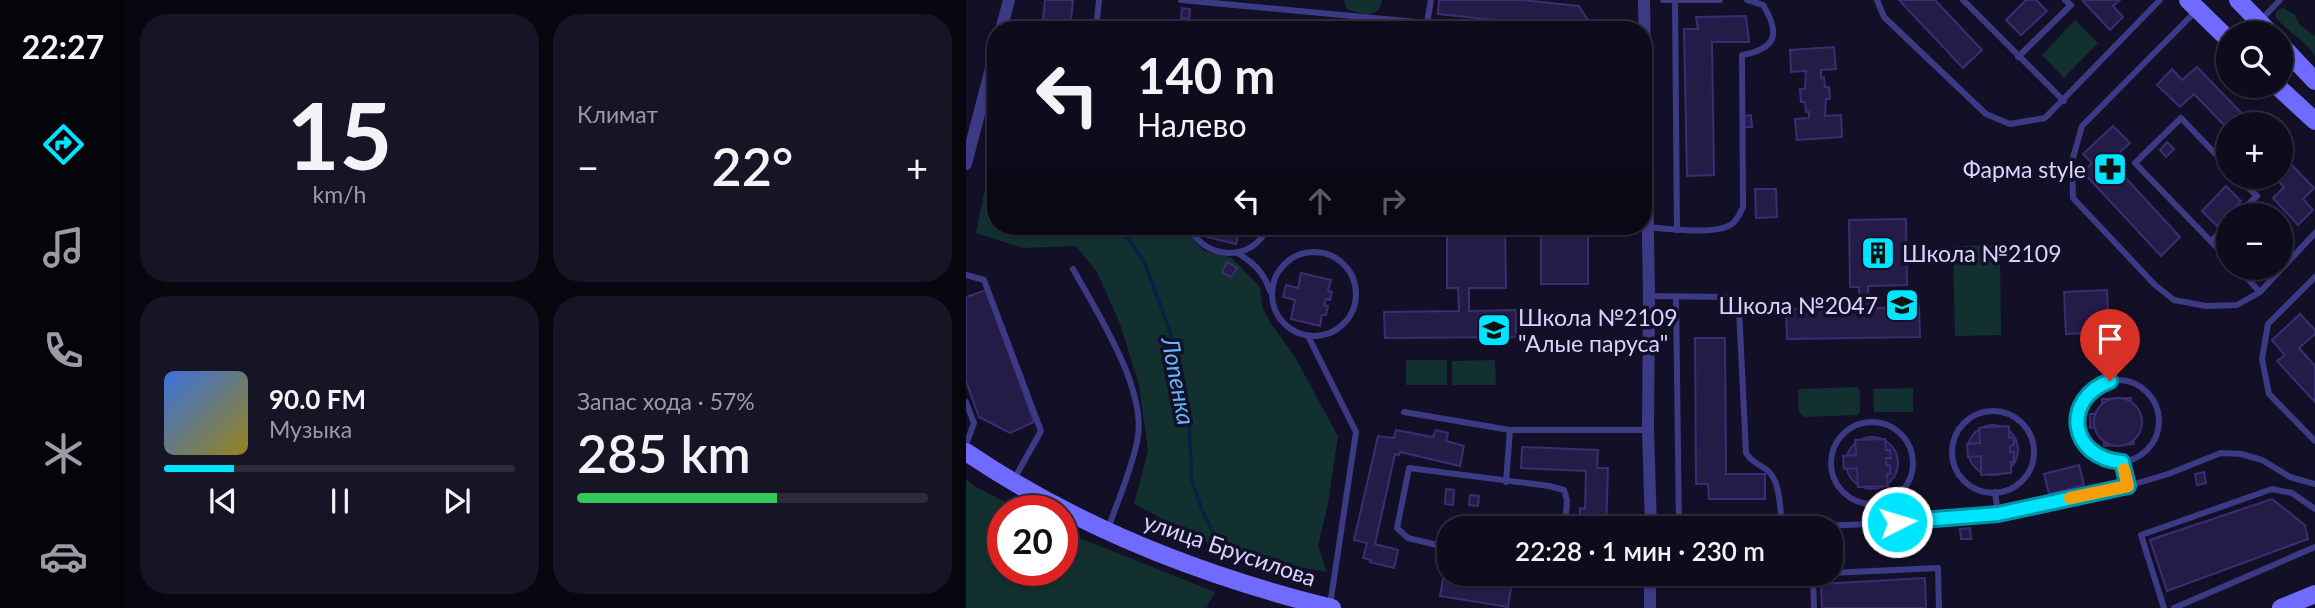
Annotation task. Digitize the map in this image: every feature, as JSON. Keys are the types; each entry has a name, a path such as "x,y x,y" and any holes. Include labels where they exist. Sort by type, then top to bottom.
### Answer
{"street":[{"path":"1003,21 1009,0"},
{"path":"1644,0 1644,21"},
{"path":"2238,0 2253,21"},
{"path":"2193,5 2216,27"},
{"path":"2293,58 2315,81"},
{"path":"966,164 987,83"},
{"path":"2290,98 2315,121"},
{"path":"1648,235 1651,516"},
{"name":"улица Брусилова","path":"966,452 1012,483 1140,546 1214,574 1331,608"},
{"path":"1650,586 1650,608"},
{"path":"2281,608 2315,594"}],"lane":[{"path":"1097,21 1099,0"},
{"path":"1181,0 1265,4 1410,21"},
{"path":"1427,21 1431,0"},
{"path":"1662,0 1720,0"},
{"path":"1652,228 1725,228 1737,220 1743,207 1742,55 1761,52 1773,39 1774,22 1763,5 1747,0"},
{"path":"1877,0 1884,17 1986,114 2010,124 2045,118 2160,0"},
{"path":"1963,0 2064,100"},
{"path":"2018,57 2071,5 2065,0"},
{"path":"2265,21 2280,0"},
{"path":"1675,1 1677,230"},
{"path":"2193,5 2082,126 2072,162 2073,198 2155,285 2174,300 2206,306 2237,305 2260,292 2315,233"},
{"path":"2216,154 2181,118 2135,163 2216,246"},
{"path":"2248,189 2256,197 2250,203"},
{"path":"1194,235 1207,248 1220,253 1239,254 1255,264 1266,279 1275,312 1281,321 1288,328 1308,336 1322,336 1336,331 1347,321 1354,309 1357,295 1354,280 1337,258 1309,252 1295,256 1283,265 1275,276 1271,293"},
{"path":"1239,254 1257,243 1262,235"},
{"path":"2211,241 2216,236"},
{"path":"1073,269 1106,327 1127,373 1139,413 1138,440 1107,530"},
{"path":"966,275 984,280 1041,431 1012,483"},
{"path":"2315,277 2268,324 2262,359 2269,394 2315,441"},
{"path":"2248,280 2260,292"},
{"path":"1649,296 1725,297 1739,309 1746,453 1751,462 1767,470 1774,478 1780,516"},
{"path":"1676,297 1679,516"},
{"path":"1308,336 1356,432 1331,608"},
{"path":"2124,380 2147,392 2155,403 2159,415 2159,429 2146,452 2135,459 2122,462 2108,461 2085,446 2077,420 2080,406 2087,394 2097,385 2124,380"},
{"path":"966,402 974,424 966,445"},
{"path":"1985,411 2012,415 2031,435 2034,449 2026,476 2016,485 1995,492 1977,489 1966,482 1957,472 1953,460 1955,434 1973,415 1985,411"},
{"path":"1404,412 1510,430 1648,430"},
{"path":"1877,423 1891,427 1902,436 1910,447 1913,461 1905,488 1882,503 1868,504 1844,494 1831,472 1831,459 1834,446 1852,427 1877,423"},
{"path":"1506,482 1510,430"},
{"path":"1843,525 1998,514 2128,486 2221,453 2241,454 2262,460 2290,477 2315,484"},
{"path":"2122,462 2128,486"},
{"path":"1437,545 1408,538 1397,528 1409,468 1506,482 1549,485 1564,490 1567,500 1566,516"},
{"path":"2164,608 2141,535 2272,489 2292,493 2315,509"},
{"path":"1995,492 1998,514"},
{"path":"1868,504 1872,524"},
{"path":"2174,608 2315,547"},
{"path":"1843,572 1938,568 1940,608"},
{"path":"1813,586 1814,608"}],"green space":[{"path":"1343,0 1382,0 1378,11 1369,14 1347,9"},
{"path":"2283,8 2294,14 2300,25 2315,36 2315,57 2293,34 2293,21 2280,21 2275,16 2277,10"},
{"path":"2075,20 2098,43 2064,78 2042,55"},
{"path":"987,179 987,235 1189,235 1204,251 1232,258 1260,287 1262,306 1270,322 1295,357 1338,436 1328,504 1318,546 1327,572 1233,556 1134,504 1148,451 1139,385 1120,324 1097,272 1076,246 1023,248 976,233"},
{"path":"2000,245 2001,335 1955,336 1953,246"},
{"path":"1406,360 1447,360 1447,385 1406,385"},
{"path":"1495,360 1496,385 1452,385 1452,361"},
{"path":"1857,387 1860,390 1858,415 1804,417 1799,413 1798,391 1801,389"},
{"path":"1913,388 1913,412 1874,412 1873,389"},
{"path":"966,479 991,495 987,495 987,586 1078,586 1078,537 1215,592 1206,608 966,608"}],"building":[{"path":"1045,0 1073,0 1071,21 1043,21"},
{"path":"1439,0 1522,0 1579,6 1588,21 1506,21 1438,14"},
{"path":"1899,0 1935,0 1982,50 1963,68"},
{"path":"2026,0 2036,0 2047,11 2021,35 2006,20"},
{"path":"2082,0 2120,0 2113,6 2123,17 2110,30"},
{"path":"1182,8 1190,9 1189,19 1181,18"},
{"path":"1746,16 1749,42 1712,42 1714,175 1687,176 1684,29 1698,29 1696,17"},
{"path":"1834,47 1836,69 1821,70 1821,78 1824,77 1825,87 1829,87 1830,99 1826,99 1825,116 1841,115 1842,137 1797,140 1795,119 1809,118 1805,102 1801,102 1800,89 1805,89 1806,71 1791,72 1790,50"},
{"path":"2197,67 2216,87 2216,98 2227,98 2240,112 2216,112 2216,117 2194,94 2180,107 2157,85 2172,69 2182,80"},
{"path":"1751,115 1752,127 1743,127 1743,116"},
{"path":"2113,126 2130,143 2110,161 2180,237 2161,256 2083,172 2092,163 2083,154"},
{"path":"2167,142 2174,149 2166,157 2160,150"},
{"path":"2293,166 2314,188 2303,199 2313,210 2298,225 2293,220 2293,203 2278,203 2273,198 2282,189 2293,189"},
{"path":"1755,189 1776,189 1777,217 1756,218"},
{"path":"2223,189 2229,189 2241,201 2216,203 2216,225 2202,211"},
{"name":"Школа №2109","path":"1906,219 1907,285 1868,286 1869,308 1919,307 1920,337 1787,339 1786,309 1859,308 1859,287 1850,287 1849,220"},
{"path":"1208,235 1238,235 1236,244"},
{"path":"1447,235 1505,235 1506,288 1469,288 1469,311 1516,310 1516,337 1385,338 1384,312 1459,311 1458,288 1447,288"},
{"path":"1541,235 1588,235 1588,284 1541,284"},
{"path":"1227,262 1237,268 1231,277 1222,272"},
{"path":"1301,273 1331,280 1328,291 1332,292 1330,300 1326,299 1326,315 1322,315 1320,326 1291,319 1295,300 1283,297 1286,285 1298,288"},
{"path":"986,290 1034,422 1010,433 979,417 966,381 966,297"},
{"path":"2107,290 2109,332 2066,334 2064,292"},
{"path":"2300,314 2315,330 2315,334 2299,348 2315,366 2315,402 2277,361 2285,355 2272,340"},
{"path":"1695,338 1725,338 1726,474 1765,474 1765,499 1709,499 1708,484 1696,484"},
{"path":"2118,398 2135,405 2142,422 2135,439 2118,446 2101,439 2094,422 2101,405"},
{"path":"2131,398 2132,409 2136,409 2137,416 2132,417 2137,433 2133,433 2134,444 2104,446 2103,427 2090,428 2090,414 2102,414 2102,399"},
{"path":"1993,425 2011,432 2018,450 2011,468 1993,475 1975,468 1968,450 1975,432"},
{"path":"2009,426 2009,438 2014,438 2014,445 2010,446 2010,452 2014,452 2011,473 1981,475 1981,456 1968,457 1967,444 1980,443 1979,428"},
{"path":"1396,430 1433,437 1436,430 1448,433 1446,441 1464,446 1460,466 1400,452 1399,455 1395,454 1375,544 1398,550 1394,568 1363,558 1367,543 1354,540 1378,436 1394,438"},
{"path":"1872,437 1891,444 1898,463 1891,482 1872,489 1853,482 1846,463 1853,444"},
{"path":"1885,439 1886,450 1890,450 1891,458 1886,458 1886,465 1890,465 1890,474 1887,474 1888,486 1858,487 1857,468 1844,469 1843,456 1856,455 1855,440"},
{"path":"1522,447 1598,450 1597,468 1608,468 1606,516 1580,516 1580,508 1585,509 1586,471 1521,468"},
{"path":"2079,465 2084,485 2049,494 2044,474"},
{"path":"2204,472 2206,483 2197,485 2195,474"},
{"path":"1446,489 1454,490 1453,505 1445,504"},
{"path":"1470,495 1479,496 1478,506 1469,505"},
{"path":"2272,499 2305,525 2308,539 2167,591 2150,540"},
{"path":"1970,528 1971,539 1961,539 1960,529"},
{"path":"1925,578 1926,608 1822,608 1821,586 1843,586 1843,583"},
{"path":"1442,586 1511,586 1508,607 1440,596"}],"waterway":[{"name":"Лопенка","path":"1125,235 1144,261 1180,364 1188,408 1192,481 1203,513 1219,544"}],"slow traffic":[{"path":"2070,498 2128,486 2124,469"}],"place":[{"name":"Фарма style","path":"2110,169"},
{"name":"Школа №2109","path":"1878,253"},
{"name":"Школа №2047","path":"1902,305"},
{"name":"Школа №2109 \"Алые паруса\"","path":"1494,330"}],"route":[{"path":"1897,522 1998,514 2128,486 2122,462 2108,461 2095,455 2085,446 2079,433 2077,420 2080,406 2087,394 2097,385 2110,381"}]}
